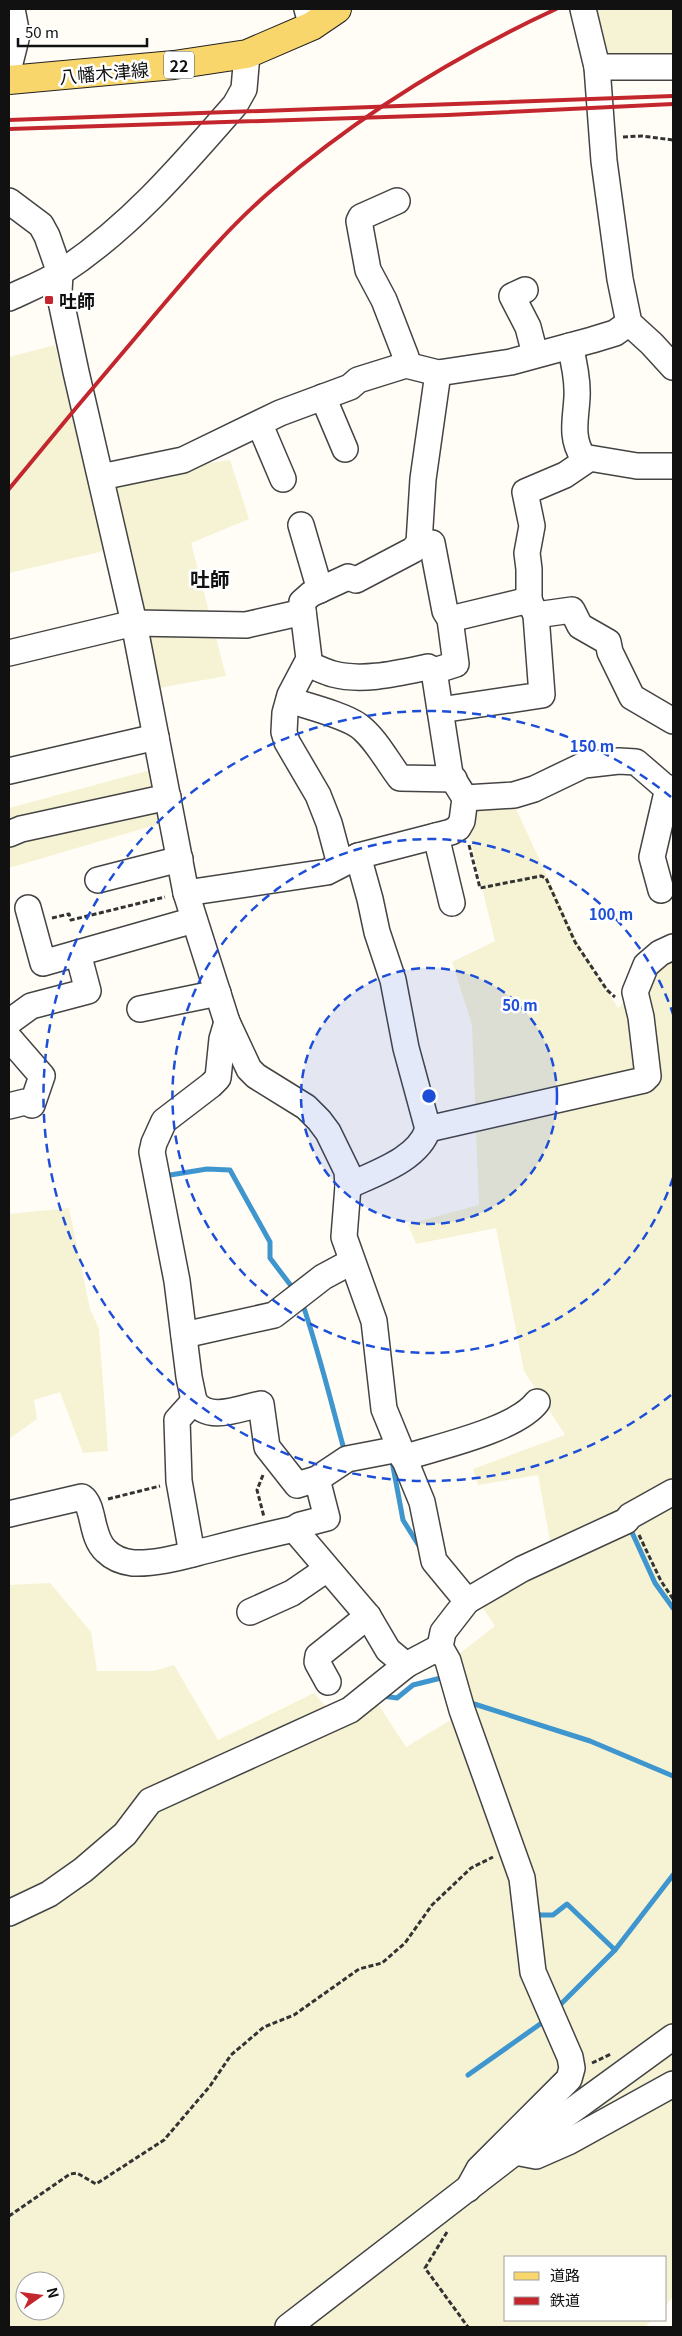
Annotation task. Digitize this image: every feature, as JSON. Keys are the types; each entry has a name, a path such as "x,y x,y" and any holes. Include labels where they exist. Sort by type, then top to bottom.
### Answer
{"main road":[{"name":"八幡木津線","path":"9,80 174,65 247,54 310,18 338,9"}],"street":[{"path":"9,67 17,35 12,9"},
{"path":"583,9 597,67 602,138 619,270 629,323"},
{"path":"9,298 60,273 96,247 139,210 235,105 244,89 247,54"},
{"path":"597,67 673,67"},
{"path":"9,201 40,225 47,236 60,273 59,292 134,623 186,893 227,1022 249,1069 256,1076 306,1107 324,1126 347,1171 348,1186 344,1237 351,1262 374,1321 384,1409 426,1515 434,1561 467,1600"},
{"path":"397,201 360,219 360,229 368,270 387,308 406,357 406,365"},
{"path":"525,290 512,296 528,327 535,354"},
{"path":"101,477 183,460 260,425 280,413 350,387 358,380 406,365 438,373 495,366 615,333 629,323"},
{"path":"629,323 663,341 673,367"},
{"path":"570,346 577,396 574,434 577,449 583,457 587,460 636,466 673,466"},
{"path":"348,1186 390,1166 418,1147 428,1129 406,1048 392,980 376,932 370,899 329,823 318,795 287,742 283,722 289,700 308,664 310,653 302,602 311,594 348,577 356,580 413,550 419,543 423,479 438,373"},
{"path":"323,397 345,449"},
{"path":"260,425 283,479"},
{"path":"440,710 542,696 527,553 532,526 525,492 565,475 587,460"},
{"path":"301,525 320,590"},
{"path":"419,543 432,543 445,611 450,619 456,664 434,671"},
{"path":"450,619 532,608 572,610 580,626 608,642 610,652 632,697 673,721"},
{"path":"9,653 134,623 246,625 304,612"},
{"path":"186,893 327,872 349,860 451,832 458,828 460,799 450,774 434,671 428,667 395,674 349,676 334,674 308,664"},
{"path":"289,700 348,720 359,726 400,778 460,799 514,795 534,789 584,765 619,761 636,762 651,776 671,788 652,857 661,890"},
{"path":"9,771 156,737"},
{"path":"9,834 21,829 168,797"},
{"path":"436,836 452,904"},
{"path":"98,880 180,859"},
{"path":"30,916 43,963 194,920"},
{"path":"428,1129 644,1080 648,1076 647,1060 635,992 646,965 660,953 673,947"},
{"path":"9,1022 31,1006 88,991 78,953"},
{"path":"140,1009 218,993"},
{"path":"227,1022 222,1039 218,1078 164,1121 152,1152 177,1282 194,1401 202,1410 212,1414 262,1404 267,1447 297,1485 317,1479 347,1459 401,1454 492,1430 527,1413 537,1402"},
{"path":"9,1038 42,1076 32,1105 25,1102 9,1106"},
{"path":"184,1335 274,1315 322,1277 351,1262"},
{"path":"192,1554 179,1481 178,1420 194,1401"},
{"path":"9,1514 78,1496 84,1498 88,1504 95,1536 100,1544 113,1556 132,1563 159,1561 294,1529 300,1525 327,1518 317,1479"},
{"path":"468,2189 480,2169 569,2079 572,2068 570,2057 533,1972 522,1878 462,1710 448,1661 440,1647 443,1632 467,1600 522,1570 626,1521 630,1516 673,1492"},
{"path":"294,1529 368,1616 388,1650 406,1664"},
{"path":"250,1612 292,1594 327,1569"},
{"path":"328,1682 317,1662 318,1656 368,1616"},
{"path":"9,1913 49,1894 83,1870 125,1834 150,1801 350,1710 406,1664 422,1654 440,1647"},
{"path":"288,2327 515,2152 673,2037"},
{"path":"515,2152 536,2156 568,2142 673,2084"}],"path":[{"path":"602,138 642,136 673,140"},
{"path":"460,799 480,888 541,876 546,878 574,942 607,990 615,997 638,1004"},
{"path":"30,916 70,914 71,920 186,893"},
{"path":"268,1535 257,1487 274,1458"},
{"path":"88,1504 179,1481"},
{"path":"630,1516 661,1582 673,1600"},
{"path":"9,2216 70,2174 77,2173 96,2184 164,2140 210,2086 231,2055 264,2027 294,2015 359,1969 382,1963 405,1944 432,1905 471,1868 511,1848"},
{"path":"448,2229 425,2268 468,2327"}],"shaded area":[{"path":"596,9 673,9 673,61 603,63"},
{"path":"55,345 87,480 230,460 249,519 191,543 226,676 147,690 117,548 9,573 9,357"},
{"path":"154,769 162,823 9,868 9,808"},
{"path":"510,796 580,947 618,1008 667,961 673,962 673,2297 667,2304 667,2256 504,2256 504,2321 651,2321 645,2327 9,2327 9,1585 50,1583 91,1632 97,1671 154,1671 174,1665 218,1740 314,1693 333,1715 371,1693 406,1747 467,1710 454,1658 495,1626 481,1605 555,1568 538,1475 478,1485 473,1469 565,1435 524,1371 496,1228 416,1244 408,1224 479,1205 472,1025 452,962 495,941 464,814"},
{"path":"69,1208 90,1309 99,1329 108,1451 83,1453 60,1392 34,1400 37,1419 9,1439 9,1214"}],"waterway":[{"path":"164,1176 207,1169 230,1170 270,1242 270,1258 295,1291"},
{"path":"302,1302 345,1453"},
{"path":"392,1461 403,1520 421,1549"},
{"path":"628,1529 630,1528 655,1583 673,1608"},
{"path":"382,1696 397,1698 413,1685 445,1677"},
{"path":"468,1702 590,1741 673,1776"},
{"path":"535,1911 540,1915 553,1915 567,1904 615,1950 673,1875"},
{"path":"556,2009 615,1950"},
{"path":"468,2075 543,2022"}],"railway":[{"path":"9,489 192,271 239,220 273,189 305,162 408,89 444,67 556,9"},
{"path":"9,120 673,96"},
{"path":"9,129 448,115 673,104"}],"place":[{"name":"吐師","path":"49,300"}],"district":[{"name":"吐師","path":"210,578"}]}
